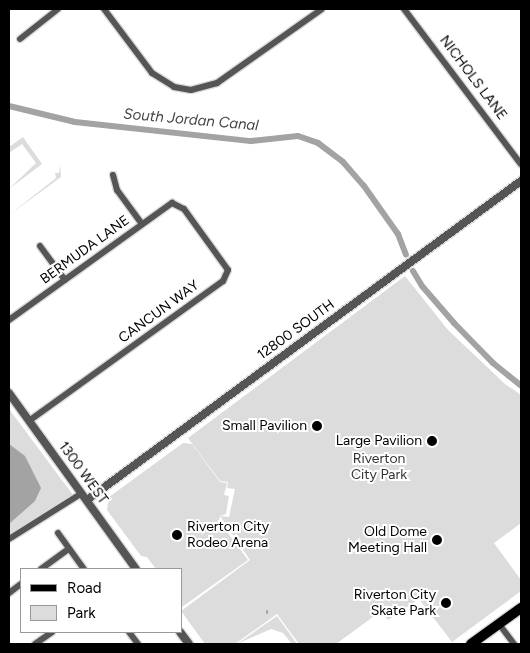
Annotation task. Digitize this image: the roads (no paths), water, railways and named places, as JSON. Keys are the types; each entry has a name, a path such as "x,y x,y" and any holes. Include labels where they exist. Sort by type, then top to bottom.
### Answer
{"main road":[{"path":"471,644 521,608"}],"street":[{"path":"20,39 58,9"},
{"path":"104,9 152,73 165,83 182,90 200,89 217,83 322,9"},
{"name":"NICHOLS LANE","path":"404,9 521,164"},
{"path":"114,175 118,190 142,224"},
{"name":"12800 SOUTH","path":"87,500 521,181"},
{"name":"BERMUDA LANE","path":"9,320 168,205 176,203"},
{"name":"CANCUN WAY","path":"29,421 226,278 226,266 184,208 176,203"},
{"path":"40,246 64,280"},
{"name":"1300 WEST","path":"9,392 135,568"},
{"path":"9,539 82,493"},
{"path":"58,533 83,568"},
{"path":"42,568 69,549"},
{"path":"9,593 20,585"},
{"path":"499,624 514,644"},
{"path":"35,644 51,633"},
{"path":"181,633 189,644"}],"waterway":[{"name":"South Jordan Canal","path":"9,106 75,122 251,141 298,136 318,143 343,162 364,186 398,234 406,255"},
{"name":"South Jordan Canal","path":"413,271 422,286 454,323 493,363 521,386"}],"place":[{"name":"Small Pavilion","path":"317,426"},
{"name":"Large Pavilion","path":"432,441"},
{"name":"Riverton City Rodeo Arena","path":"177,535"},
{"name":"Old Dome Meeting Hall","path":"437,540"},
{"name":"Riverton City Skate Park","path":"446,603"}],"park label":[{"name":"Riverton City Park","path":"379,468"}]}
